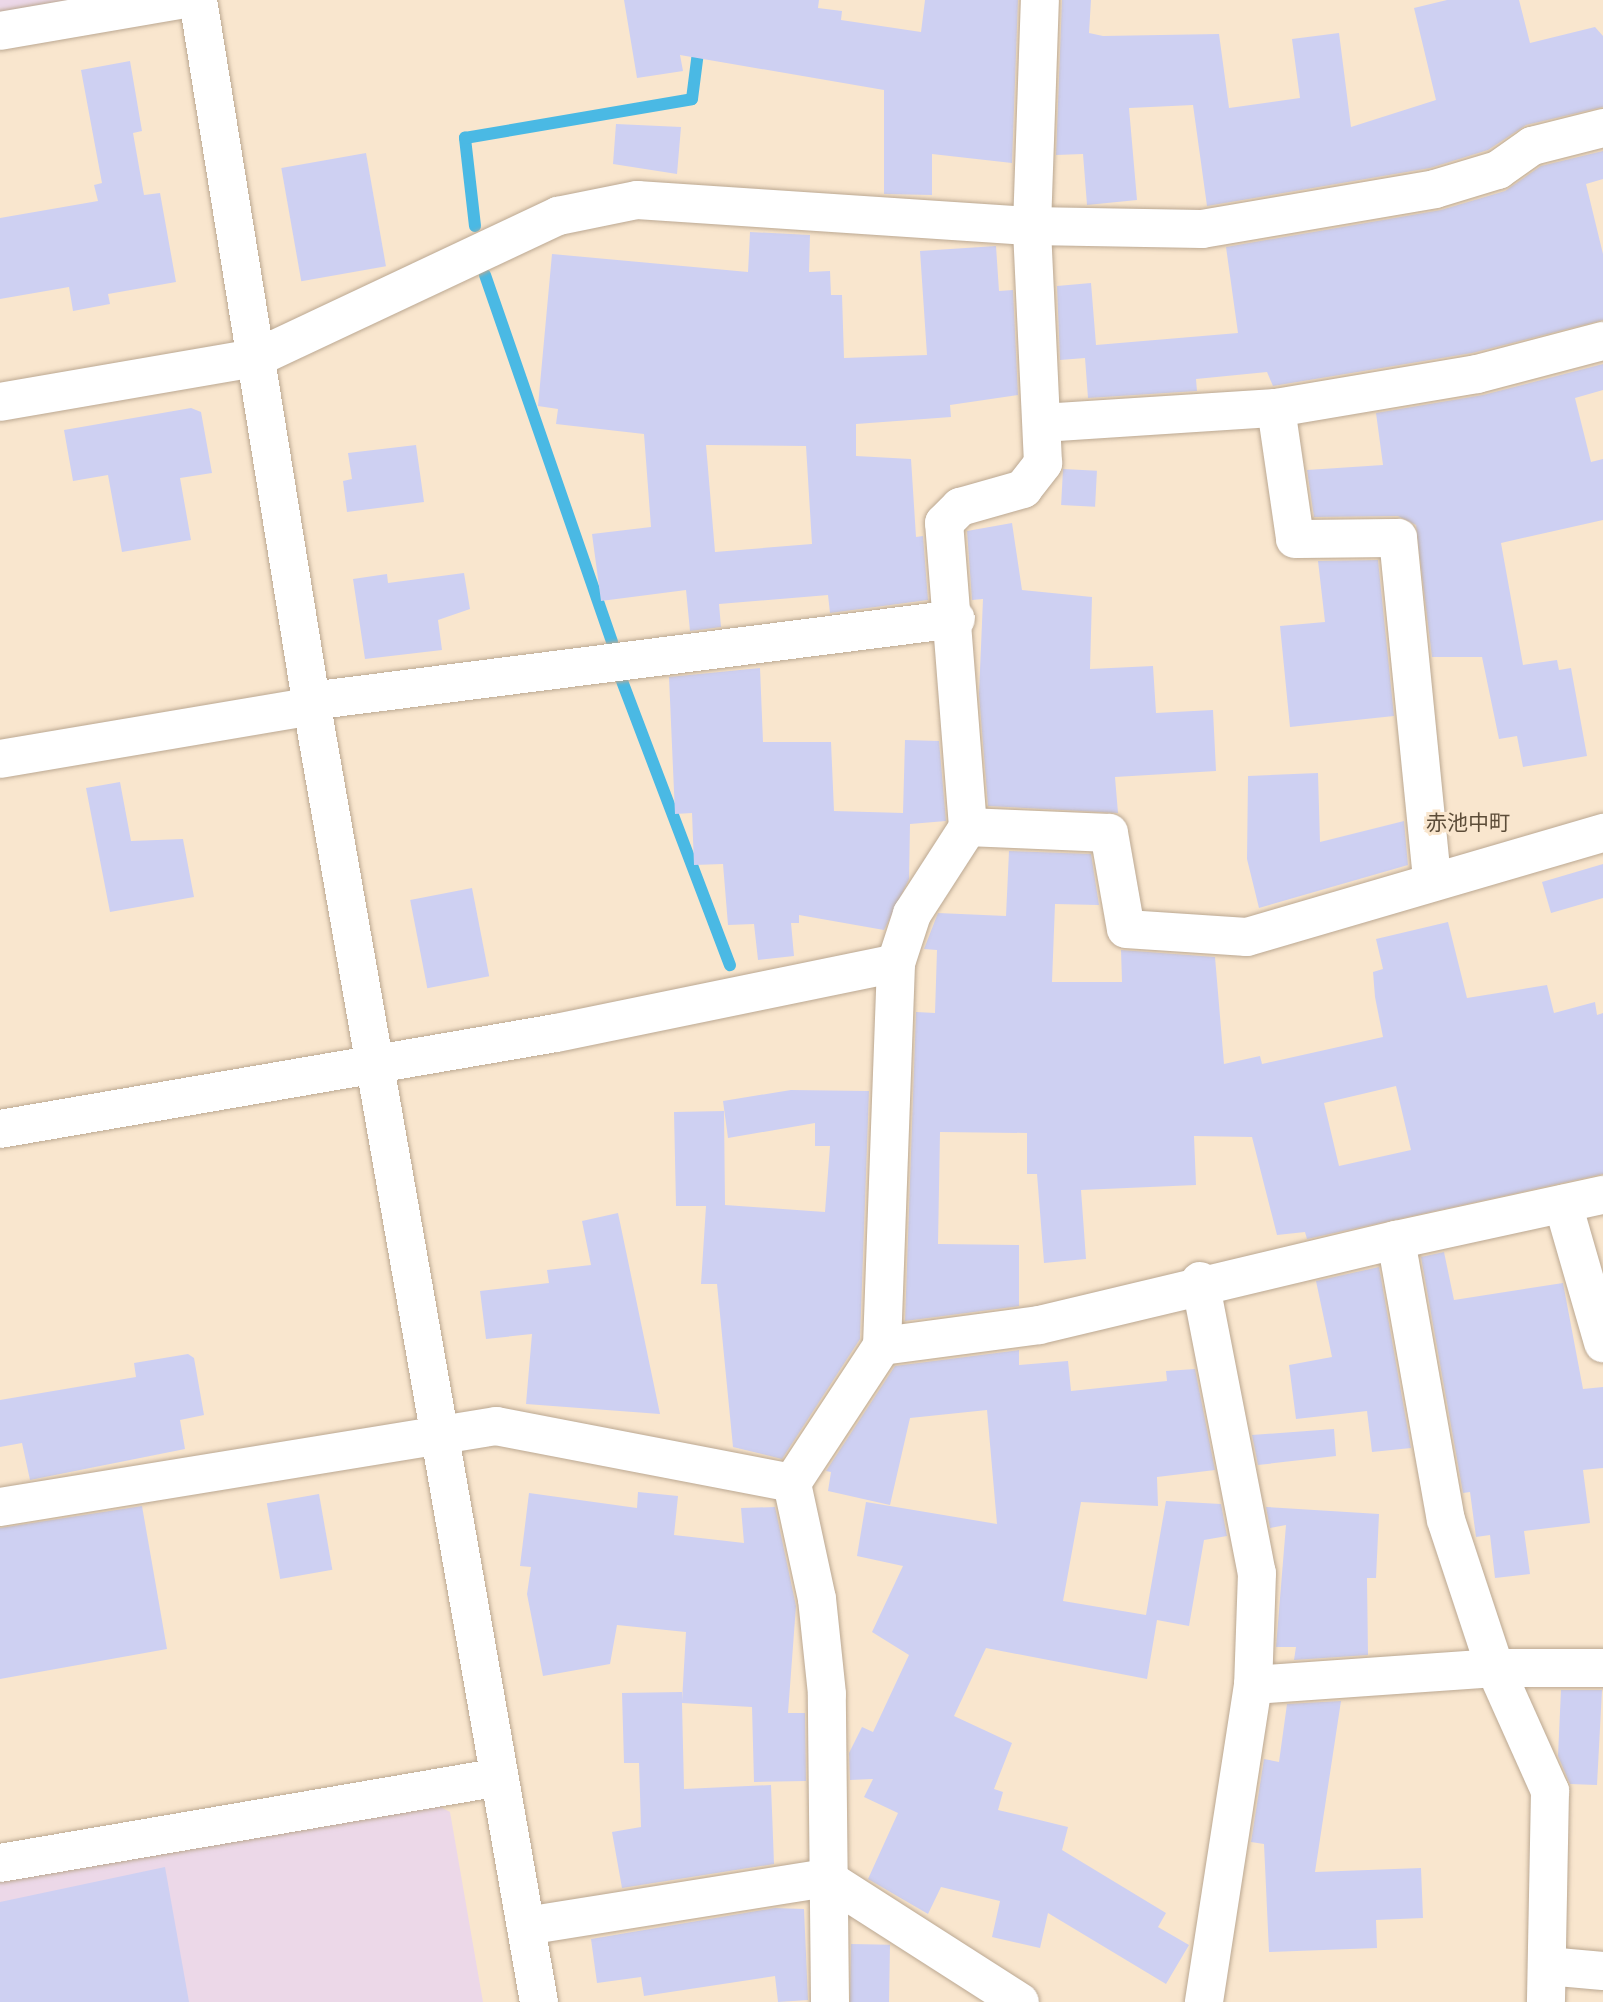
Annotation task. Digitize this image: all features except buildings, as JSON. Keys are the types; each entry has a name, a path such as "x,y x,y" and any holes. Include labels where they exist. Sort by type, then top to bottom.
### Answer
{"street":[{"path":"0,31 178,0"},
{"path":"198,0 312,703 539,2002"},
{"path":"830,2002 826,1878 827,1694 817,1599 792,1483 882,1346 896,963 912,914 968,827 956,619 944,523 960,507 1023,489 1043,463 1032,226 1040,0"},
{"path":"0,402 256,358 558,216 637,200 1032,226 1202,229 1353,206 1498,170 1532,146 1603,128"},
{"path":"1042,423 1276,408 1477,374 1603,341"},
{"path":"1276,408 1294,539 1398,538 1432,881"},
{"path":"0,759 312,703 956,619"},
{"path":"968,827 1109,833 1126,929 1247,937 1603,833"},
{"path":"0,1129 376,1064 896,963"},
{"path":"882,1346 1039,1325 1200,1281 1603,1195"},
{"path":"1563,1204 1603,1343"},
{"path":"1396,1240 1447,1520 1495,1668 1549,1791 1547,1984 1603,1971"},
{"path":"1200,1281 1257,1573 1253,1685 1204,2002"},
{"path":"0,1507 440,1431 496,1426 792,1483"},
{"path":"1253,1685 1495,1668 1603,1668"},
{"path":"0,1863 500,1777"},
{"path":"526,1926 826,1878 1020,2002"}],"shaded area":[{"path":"0,0 110,0 0,19"},
{"path":"431,1802 450,1812 483,2002 0,2002 0,1875"}],"waterway":[{"path":"475,226 465,138 692,99 699,44"},
{"path":"485,275 612,642"},
{"path":"622,681 730,965"}],"district":[{"name":"赤池中町","path":"1468,821"}]}
